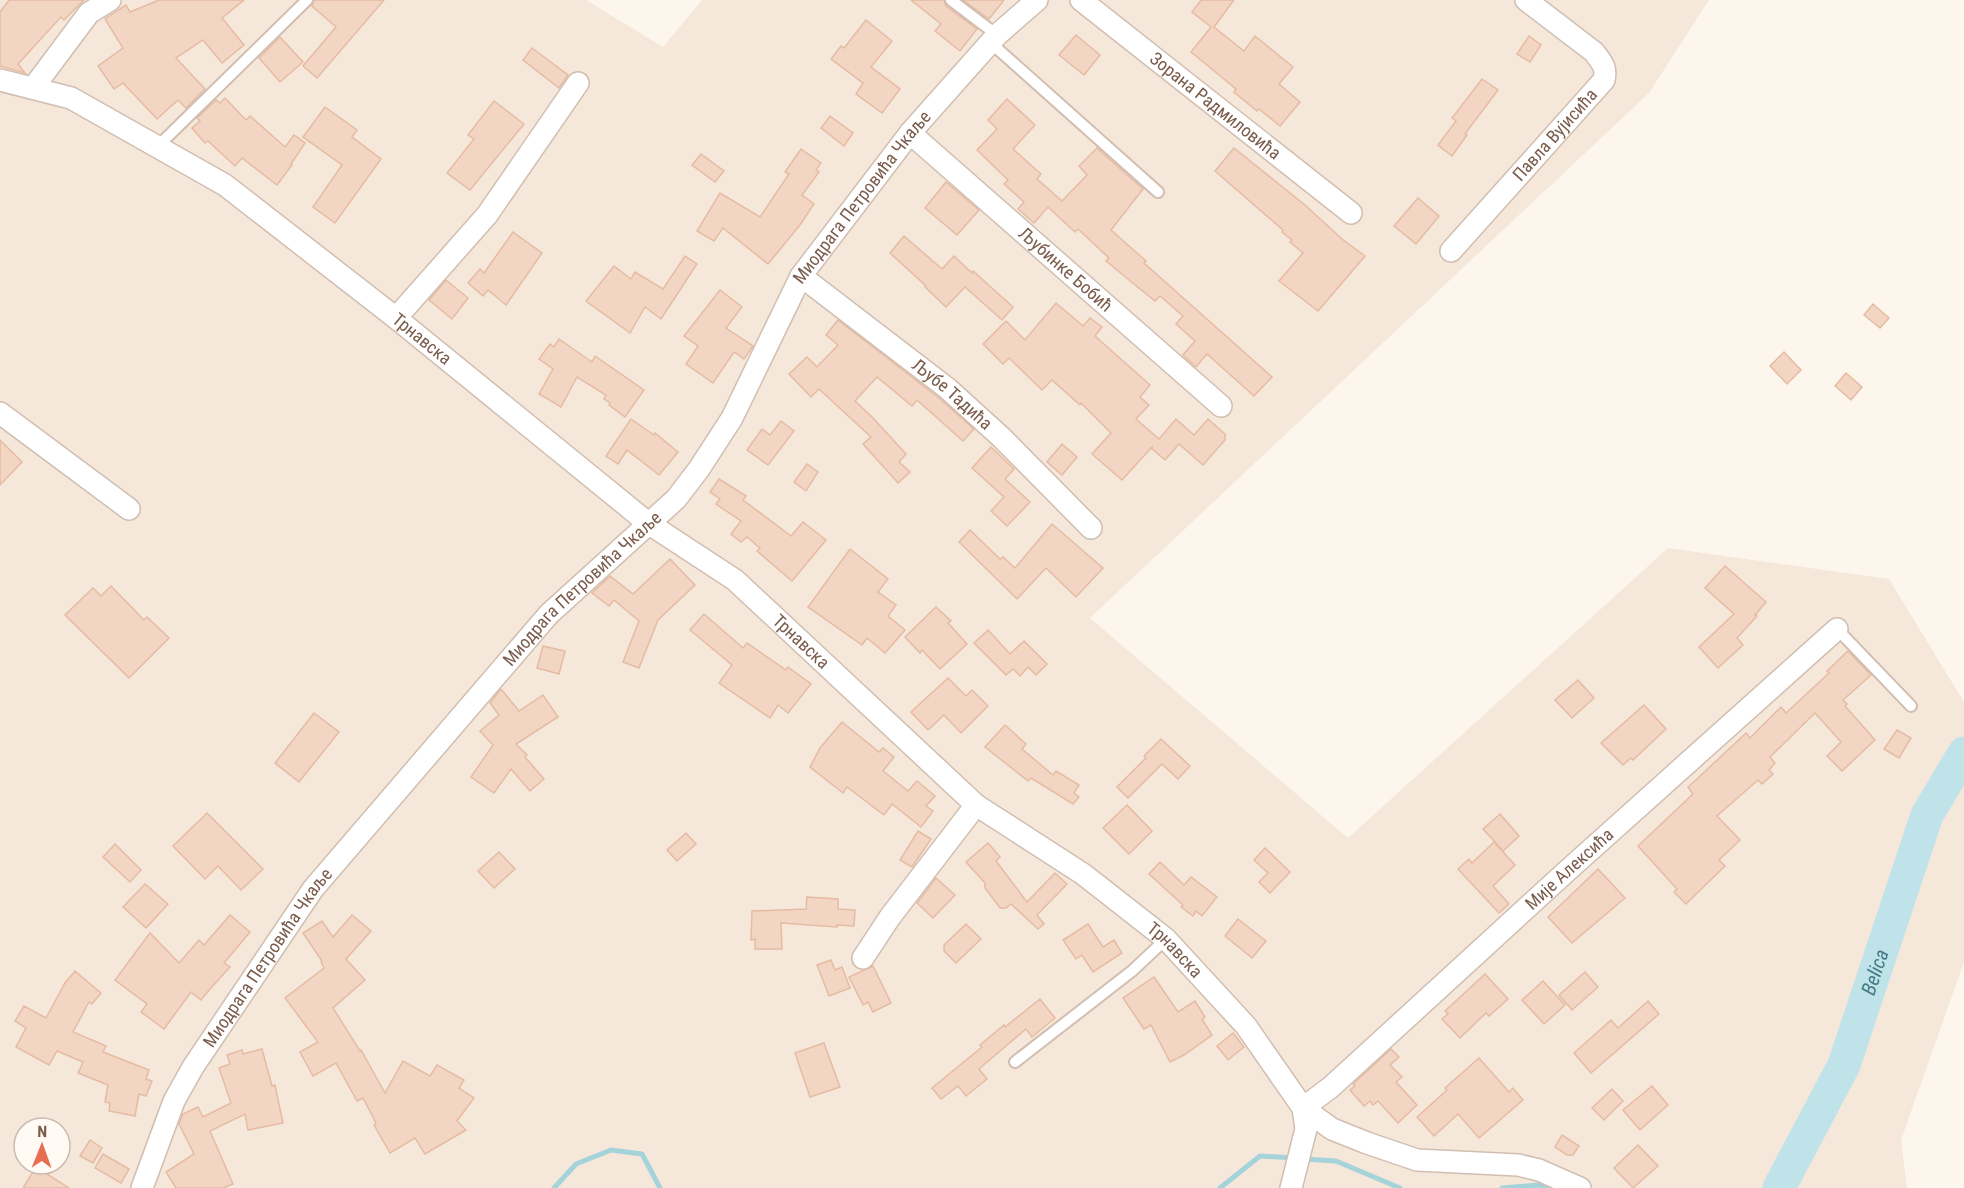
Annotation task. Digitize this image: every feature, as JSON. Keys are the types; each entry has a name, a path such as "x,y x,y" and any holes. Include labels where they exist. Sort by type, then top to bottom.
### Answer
{"street":[{"path":"33,88 89,13 110,0"},
{"name":"Миодрага Петровића Чкаље","path":"142,1188 174,1101 193,1067 262,968 313,889 549,614 676,499 699,469 732,418 801,276 910,133 994,39 1037,0"},
{"name":"Зорана Радмиловића","path":"1081,0 1351,213"},
{"name":"Павла Вујисића","path":"1452,250 1604,80 1606,71 1594,52 1526,0"},
{"name":"Трнавска","path":"0,80 71,98 225,185 396,318 648,523 735,580 976,805 1083,874 1166,939 1246,1026 1303,1108 1332,1129 1417,1160 1518,1165 1539,1170 1580,1188"},
{"path":"396,318 487,215 579,83"},
{"name":"Љубинке Бобић","path":"910,133 1221,406"},
{"name":"Љубе Тадића","path":"801,276 947,388 1001,437 1091,528"},
{"path":"0,413 129,509"},
{"name":"Мије Алексића","path":"1303,1108 1340,1079 1567,871 1837,629"},
{"path":"863,958 890,917 976,805"},
{"path":"1291,1188 1306,1129 1303,1108"}],"lane":[{"path":"157,147 307,0"},
{"path":"951,0 1158,192"},
{"path":"1837,629 1911,706"},
{"path":"1015,1062 1132,971 1166,939"}],"shaded area":[{"path":"0,0 586,0 663,47 702,0 1709,0 1649,93 1090,618 1348,838 1668,548 1889,579 1964,702 1964,962 1901,1140 1907,1188 0,1188"}],"building":[{"path":"9,0 84,0 64,20 61,17 18,64 25,73 0,66 0,12"},
{"path":"159,0 244,0 222,18 244,45 222,63 203,40 176,58 205,89 186,108 178,100 157,119 123,83 114,89 98,66 123,48 105,19 126,5 130,12"},
{"path":"314,0 384,0 317,78 303,66 336,27 312,6"},
{"path":"911,0 944,0 946,6 977,29 960,51 935,31 941,24"},
{"path":"963,0 1004,0 989,19"},
{"path":"1201,0 1234,0 1214,27 1244,51 1255,36 1293,67 1279,84 1300,102 1280,126 1234,92 1236,89 1191,52 1211,27 1192,12"},
{"path":"866,20 892,41 871,67 900,89 882,113 856,94 863,83 831,59 841,46 844,48"},
{"path":"1076,35 1100,55 1084,75 1059,55"},
{"path":"1529,36 1541,45 1530,62 1517,54"},
{"path":"280,37 303,62 280,82 259,58"},
{"path":"532,48 568,75 559,88 523,60"},
{"path":"1482,79 1498,90 1465,134 1467,135 1452,156 1438,145 1456,121 1452,118"},
{"path":"225,98 246,120 250,116 285,147 294,135 305,143 277,185 242,158 235,166 208,141 205,143 192,128 200,121 197,118 216,100 220,103"},
{"path":"1007,99 1035,125 1013,149 1041,174 1037,179 1062,201 1087,175 1079,166 1097,148 1143,189 1111,230 1146,261 1144,263 1272,377 1254,396 1207,354 1196,367 1183,355 1195,341 1176,324 1183,316 1160,296 1155,301 1106,261 1109,258 1078,229 1075,232 1048,207 1034,223 1018,209 1024,202 1004,184 1008,180 977,150 997,129 988,120"},
{"path":"494,101 524,124 470,190 447,173 474,139 468,135"},
{"path":"325,107 357,130 352,137 381,159 335,223 313,207 342,165 303,137"},
{"path":"830,116 853,133 844,146 821,128"},
{"path":"1234,148 1365,256 1318,311 1279,281 1303,253 1290,242 1292,240 1282,232 1283,230 1215,171"},
{"path":"801,149 821,163 816,170 819,172 802,195 814,204 768,264 723,228 714,241 697,231 720,193 760,217 789,174 785,172"},
{"path":"701,154 724,171 715,182 692,165"},
{"path":"946,182 979,210 957,235 925,208"},
{"path":"1418,198 1439,216 1416,244 1394,226"},
{"path":"513,232 542,253 506,305 488,290 483,296 468,283 480,269 484,273"},
{"path":"904,236 942,269 954,256 1013,307 1002,320 965,287 946,307 890,253"},
{"path":"685,256 697,264 661,319 645,307 630,333 586,301 614,266 631,279 635,272 663,289"},
{"path":"446,280 468,298 452,319 429,300"},
{"path":"720,290 742,307 726,328 753,346 744,359 734,352 713,383 686,364 698,346 684,336"},
{"path":"1056,303 1083,326 1090,318 1102,327 1095,336 1150,385 1140,397 1149,405 1136,419 1159,439 1176,419 1194,435 1208,419 1225,434 1225,440 1203,465 1179,444 1165,460 1151,448 1122,480 1092,454 1111,433 1081,403 1080,405 1052,380 1042,390 1009,358 1003,364 983,344 1006,321 1025,340"},
{"path":"1873,304 1889,318 1880,328 1864,315"},
{"path":"838,320 939,398 974,429 963,441 917,400 912,406 877,377 855,401 906,454 899,462 910,472 898,483 863,444 871,437 819,389 811,397 789,374 807,357 817,367 838,345 826,335"},
{"path":"559,339 592,362 595,356 644,390 625,417 609,405 610,403 604,399 606,395 577,377 561,407 539,394 553,369 539,359 550,344 554,347"},
{"path":"1784,352 1801,370 1787,384 1770,366"},
{"path":"1846,373 1862,387 1851,400 1835,386"},
{"path":"631,419 654,435 655,433 678,452 659,475 627,450 618,464 606,456"},
{"path":"781,421 794,431 768,465 747,450 762,429 770,435"},
{"path":"0,440 22,462 0,485"},
{"path":"1062,444 1077,457 1062,475 1047,462"},
{"path":"991,447 1014,469 1005,479 1030,502 1007,526 991,511 1004,497 972,468"},
{"path":"807,464 818,472 806,491 794,482"},
{"path":"719,479 746,496 743,500 791,536 803,522 826,540 792,581 757,551 760,548 747,537 741,542 731,534 741,521 716,504 720,499 710,492"},
{"path":"1052,524 1103,568 1076,597 1046,568 1017,599 959,542 970,530 1000,559 1003,557 1015,568"},
{"path":"850,549 888,579 878,592 896,605 888,616 905,630 885,653 867,638 862,645 808,607"},
{"path":"670,559 695,585 658,620 639,668 623,662 639,621 614,600 609,606 592,593 610,576 633,594"},
{"path":"1725,566 1766,602 1737,638 1743,645 1718,668 1699,647 1734,614 1705,588"},
{"path":"111,586 144,620 147,617 169,638 129,678 65,615 93,588 101,596"},
{"path":"936,607 951,621 948,623 967,644 940,669 922,650 920,653 905,637"},
{"path":"704,614 743,648 747,643 786,670 788,667 811,684 788,713 778,705 770,718 719,683 732,665 690,630"},
{"path":"988,630 1010,654 1024,641 1047,664 1036,675 1028,667 1020,676 1013,669 1006,675 974,643"},
{"path":"543,646 565,651 559,674 537,668"},
{"path":"1848,651 1871,675 1843,700 1847,704 1845,706 1875,740 1842,771 1827,756 1841,742 1815,713 1770,757 1775,763 1769,770 1773,774 1762,784 1758,780 1717,816 1740,840 1719,860 1725,866 1686,904 1674,892 1677,889 1638,846 1693,794 1688,787 1746,733 1750,738 1781,707 1786,713 1829,673 1827,671"},
{"path":"948,678 966,696 972,690 988,706 961,733 944,715 928,730 911,712"},
{"path":"1578,680 1594,698 1572,718 1555,700"},
{"path":"501,689 519,711 543,695 558,717 516,744 544,779 530,791 511,769 494,793 471,777 493,745 480,731 499,715 490,703"},
{"path":"1644,705 1666,729 1633,760 1631,758 1623,765 1601,743"},
{"path":"314,713 339,732 299,782 275,763"},
{"path":"842,722 879,752 883,748 894,757 883,771 908,791 917,781 935,796 926,806 933,811 921,827 892,804 884,815 847,787 843,793 810,767 820,748"},
{"path":"1005,725 1026,744 1022,749 1053,775 1056,771 1079,785 1074,793 1079,797 1073,804 1031,778 1028,781 985,747"},
{"path":"1897,730 1911,738 1899,758 1884,749"},
{"path":"1161,739 1190,766 1178,779 1162,764 1128,798 1117,787"},
{"path":"1127,805 1152,831 1129,854 1103,828"},
{"path":"207,813 263,869 241,890 218,866 205,879 173,846"},
{"path":"1500,814 1519,836 1503,851 1483,829"},
{"path":"918,831 931,839 912,867 900,860"},
{"path":"686,833 696,844 677,861 667,850"},
{"path":"1494,842 1515,865 1493,886 1509,904 1499,913 1458,869 1469,859 1472,863"},
{"path":"988,843 1000,857 996,861 1027,902 1055,873 1067,884 1037,915 1044,924 1038,929 1011,904 1006,908 1000,908 985,888 985,883 966,862"},
{"path":"115,844 141,870 130,882 103,857"},
{"path":"1265,848 1290,872 1270,893 1259,882 1268,873 1254,860"},
{"path":"499,852 515,869 494,888 478,871"},
{"path":"1160,862 1184,885 1191,877 1217,897 1202,916 1196,911 1193,916 1181,907 1183,905 1149,874"},
{"path":"1598,869 1625,898 1572,943 1548,917"},
{"path":"936,878 955,895 933,918 917,903"},
{"path":"145,884 168,904 146,928 123,907"},
{"path":"807,897 838,899 838,909 855,910 854,926 781,923 782,949 755,949 755,939 751,940 752,911 806,909"},
{"path":"230,915 250,932 224,963 230,967 201,1000 191,992 164,1029 141,1012 147,1004 115,980 150,933 179,963 199,940 204,945"},
{"path":"352,915 371,931 346,959 365,980 333,1008 361,1050 385,1093 403,1061 430,1076 437,1065 464,1080 459,1088 474,1098 457,1121 466,1130 425,1154 415,1138 390,1153 374,1125 376,1123 363,1098 357,1101 336,1063 313,1076 300,1052 318,1042 285,998 324,968 322,961 303,933 322,921 333,937"},
{"path":"1238,919 1266,941 1252,958 1225,936"},
{"path":"966,924 981,939 956,963 944,951 944,945"},
{"path":"1088,924 1103,947 1114,940 1122,953 1093,972 1082,955 1076,959 1063,940"},
{"path":"831,960 835,970 842,967 850,988 829,996 817,965"},
{"path":"873,966 891,1003 873,1012 868,1002 863,1005 849,977"},
{"path":"75,971 101,993 92,1004 89,1002 73,1032 106,1046 103,1052 149,1070 146,1079 152,1081 146,1096 139,1094 135,1116 109,1111 110,1103 105,1102 108,1085 78,1073 83,1062 57,1051 49,1065 16,1047 26,1028 15,1021 24,1006 46,1018 65,983"},
{"path":"1585,972 1598,987 1572,1010 1559,995"},
{"path":"1485,974 1508,999 1489,1016 1486,1013 1460,1038 1442,1019 1448,1014 1445,1011"},
{"path":"1154,977 1178,1012 1195,1001 1212,1035 1170,1062 1151,1025 1144,1029 1123,998"},
{"path":"1543,981 1565,1005 1544,1024 1522,1000"},
{"path":"1040,999 1055,1018 1032,1037 1026,1029 979,1069 987,1079 966,1096 958,1086 941,1099 932,1088 982,1047 980,1045 1004,1025 1005,1027"},
{"path":"1648,1001 1659,1014 1591,1073 1574,1053 1611,1020 1618,1028"},
{"path":"1233,1033 1244,1047 1228,1060 1217,1046"},
{"path":"824,1043 840,1087 810,1097 795,1053"},
{"path":"262,1049 272,1086 275,1085 283,1123 248,1130 245,1114 210,1131 233,1184 223,1188 176,1188 166,1172 194,1154 179,1124 183,1114 198,1107 203,1117 231,1103 219,1068 230,1064 227,1055 242,1050 243,1054"},
{"path":"1391,1049 1399,1057 1390,1065 1402,1077 1396,1082 1417,1105 1398,1123 1378,1101 1373,1105 1370,1101 1364,1106 1350,1090 1355,1086 1353,1084"},
{"path":"1479,1058 1509,1092 1513,1088 1523,1100 1479,1138 1458,1114 1434,1136 1417,1117"},
{"path":"1652,1086 1668,1105 1640,1130 1623,1110"},
{"path":"1612,1089 1623,1101 1604,1120 1592,1108"},
{"path":"1562,1135 1579,1146 1573,1155 1567,1155 1555,1147"},
{"path":"90,1140 102,1148 93,1163 80,1156"},
{"path":"1638,1145 1658,1166 1633,1188 1614,1168"},
{"path":"103,1154 129,1169 121,1183 95,1168"},
{"path":"30,1176 50,1176 69,1188 23,1188"}],"waterway":[{"name":"Belica","path":"1779,1188 1844,1065 1927,815 1964,753"},
{"path":"554,1188 576,1164 611,1150 642,1154 660,1188"},
{"path":"1220,1188 1260,1156 1294,1158"},
{"path":"1303,1159 1336,1161 1400,1188"},
{"path":"1502,1188 1538,1185 1546,1188"}]}
